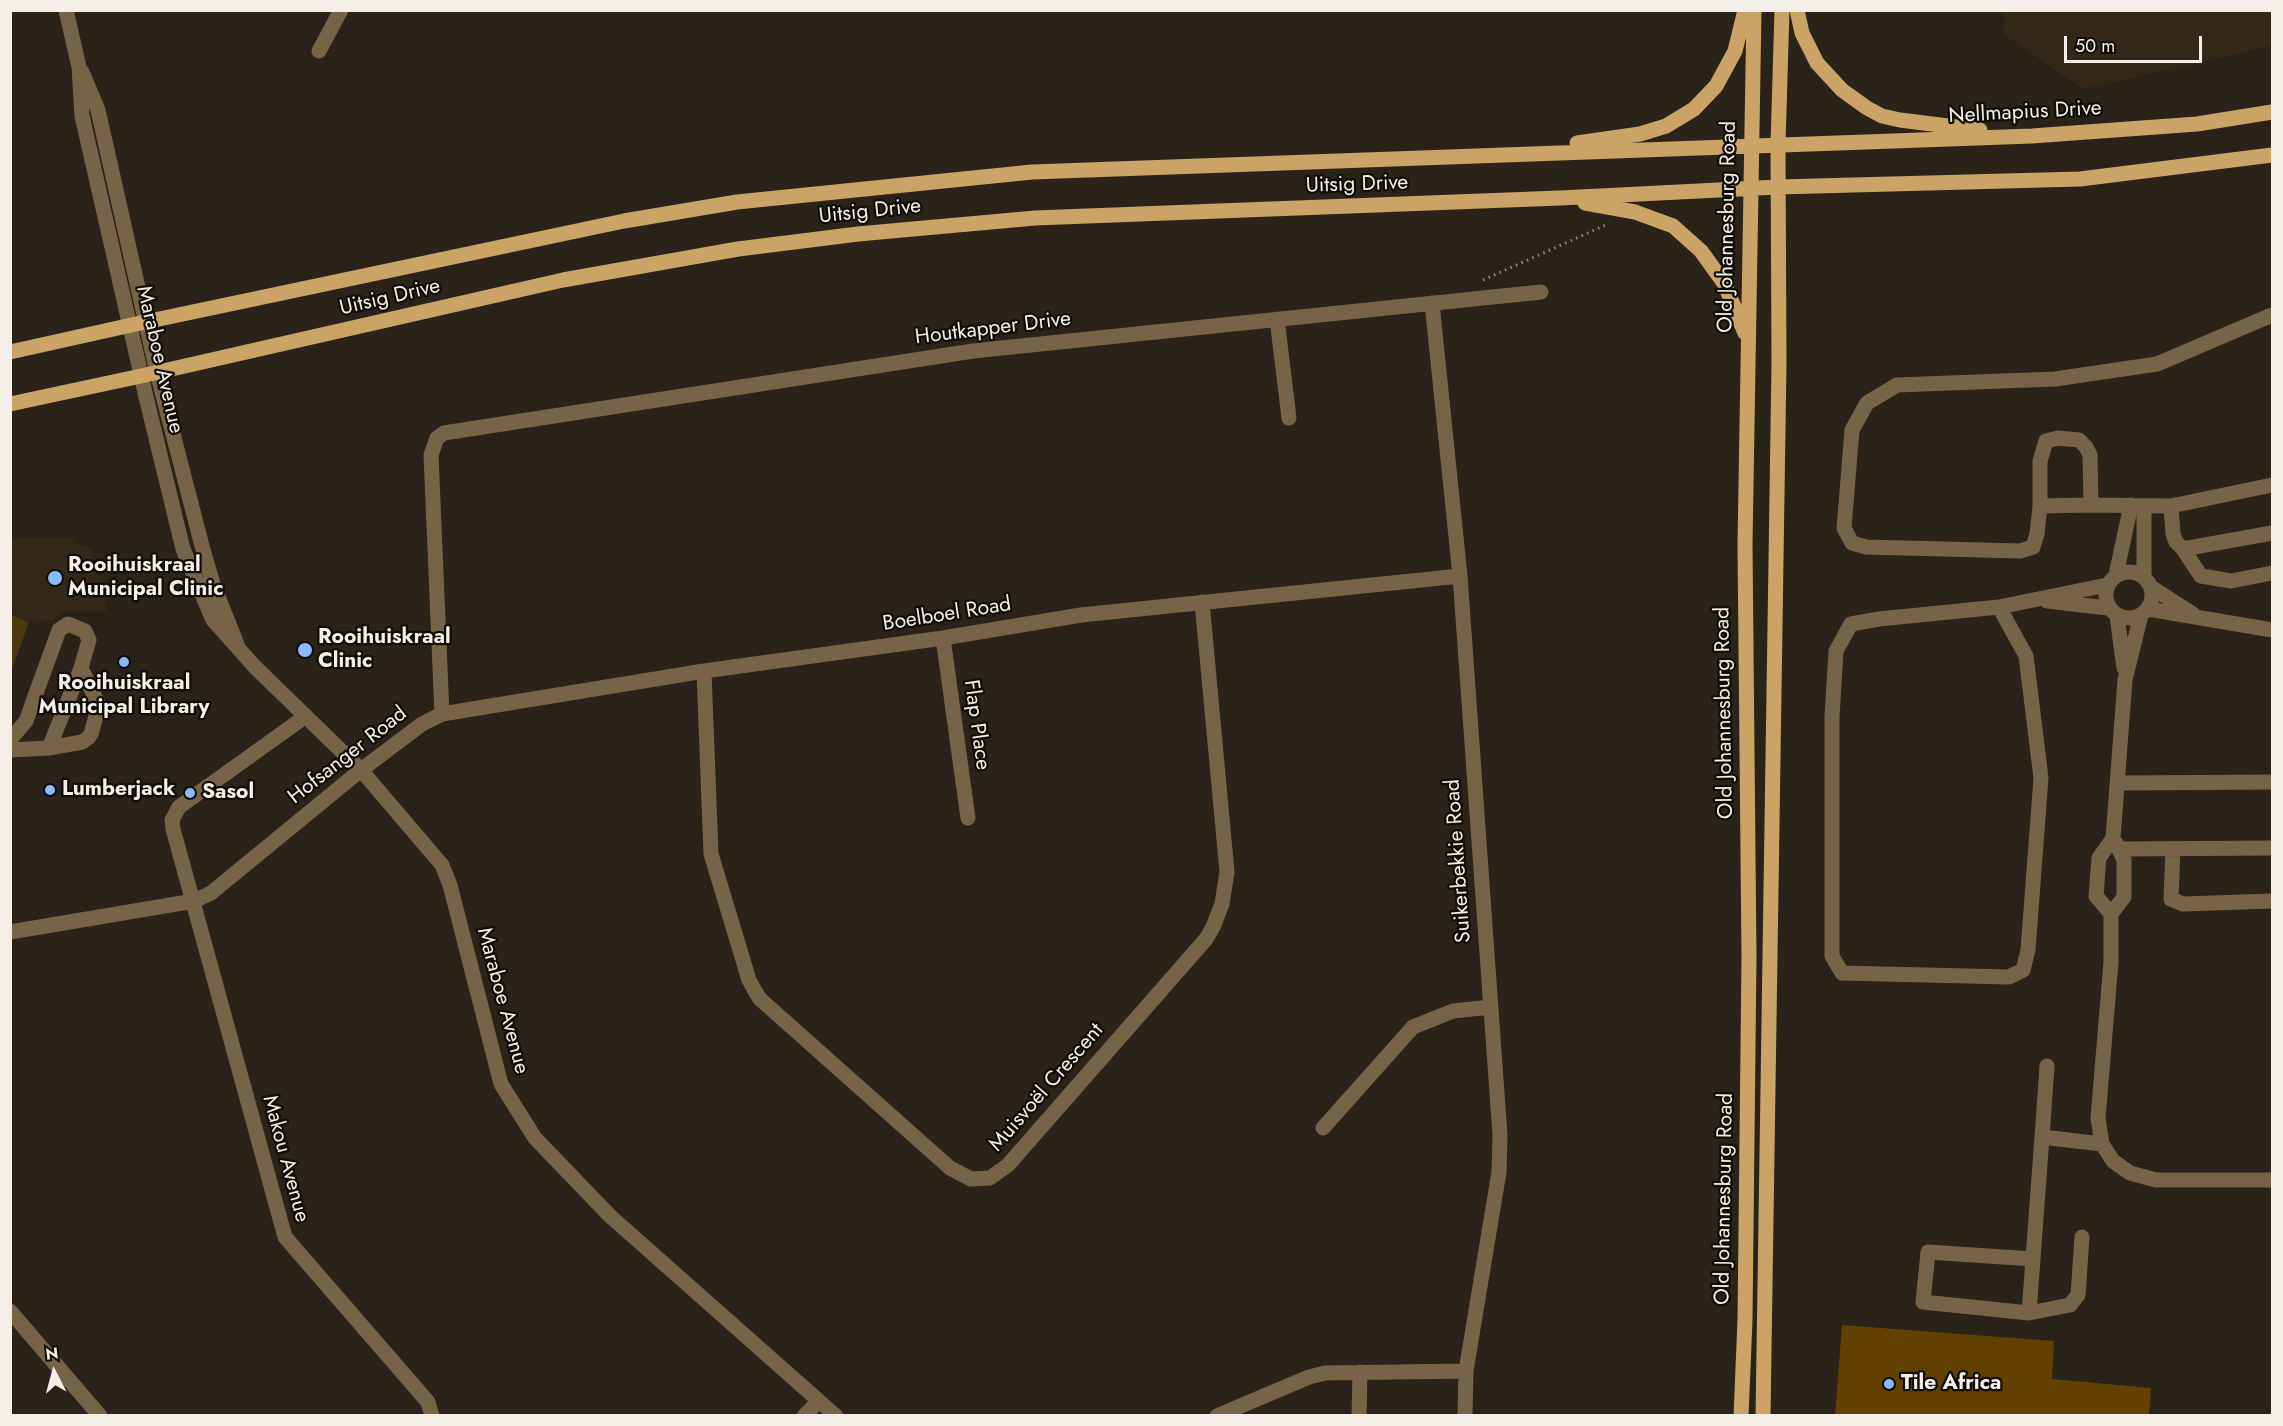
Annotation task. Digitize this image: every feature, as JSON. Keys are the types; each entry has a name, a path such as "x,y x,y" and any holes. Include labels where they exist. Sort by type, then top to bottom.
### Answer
{"main road":[{"path":"1497,154 1640,134 1666,126 1694,110 1716,86 1735,51 1745,10"},
{"name":"Old Johannesburg Road","path":"1741,1416 1745,1320 1749,957 1745,544 1754,10"},
{"name":"Old Johannesburg Road","path":"1763,1416 1779,363 1778,144 1782,10"},
{"path":"1797,10 1802,33 1817,63 1842,90 1867,108 1882,116 1900,120 2032,136"},
{"name":"Nellmapius Drive","path":"1750,145 2032,136 2197,124 2272,112"},
{"name":"Uitsig Drive","path":"10,352 146,321 624,221 736,202 1032,172 1750,145"},
{"path":"1778,187 2080,179 2272,155"},
{"name":"Uitsig Drive","path":"10,404 563,280 738,249 858,234 1035,218 1560,198 1778,187"},
{"path":"1560,198 1635,212 1673,226 1701,251 1724,284 1748,342"}],"street":[{"name":"Maraboe Avenue","path":"66,10 79,67 82,116 141,376 183,549 213,620 238,648 361,770 442,865 447,875 501,1084 535,1138 610,1216 836,1416"},
{"path":"319,51 341,10"},
{"name":"Maraboe Avenue","path":"79,67 98,110 157,372 202,546 213,584 238,648"},
{"name":"Houtkapper Drive","path":"454,430 973,351 1541,292"},
{"name":"Suikerbekkie Road","path":"1432,303 1460,576 1500,1135 1499,1172 1466,1371 1465,1416"},
{"path":"2091,505 2090,455 2079,440 2058,438 2046,441 2040,460 2040,506 2033,547 2020,551 1866,547 1852,543 1844,528 1852,430 1867,404 1897,385 2055,379 2157,364 2272,315"},
{"path":"1277,320 1289,418"},
{"name":"Hofsanger Road","path":"10,932 195,901 211,893 361,770 422,724 442,714 431,455 437,438 454,430"},
{"path":"2040,506 2170,506 2272,485"},
{"path":"2125,680 2113,612 2104,596 2112,580 2138,505"},
{"path":"2138,505 2147,582 2154,595 2145,612 2125,680 2116,844 2124,860 2124,897 2111,914 2111,962 2098,1118 2102,1144 2113,1161 2130,1173 2156,1180 2272,1180"},
{"path":"2170,506 2176,542 2201,576 2231,581 2272,573"},
{"path":"2183,549 2272,533"},
{"path":"1999,607 2026,656 2041,778 2028,950 2023,970 2009,977 1842,973 1832,956 1832,717 1836,651 1851,624 1999,607 2112,580 2127,572 2147,582 2198,617"},
{"name":"Boelboel Road","path":"442,714 704,671 943,638 1081,615 1460,576"},
{"path":"2029,599 2113,612 2129,618 2145,612 2198,617 2272,630"},
{"name":"Muisvoël Crescent","path":"704,671 711,854 749,980 755,992 950,1168 971,1179 990,1178 1008,1165 1206,939 1222,904 1227,872 1202,602"},
{"path":"10,740 26,721 59,630 65,625 85,631 89,640 81,668 49,748"},
{"name":"Flap Place","path":"943,638 968,818"},
{"path":"10,750 49,748 82,742 91,734 98,700 81,668"},
{"name":"Makou Avenue","path":"306,716 179,807 172,820 173,829 195,901 285,1237 428,1402 432,1416"},
{"path":"2118,783 2272,782"},
{"path":"2111,914 2096,896 2099,858 2116,844 2173,849 2272,848"},
{"path":"2173,849 2171,899 2183,904 2272,902"},
{"path":"1323,1128 1413,1027 1453,1011 1491,1007"},
{"path":"2029,1313 2047,1066"},
{"path":"2042,1137 2102,1144"},
{"path":"2033,1259 1928,1252 1923,1302 2029,1313 2070,1305 2078,1295 2082,1237"},
{"path":"10,1311 100,1416"},
{"path":"1217,1416 1309,1377 1325,1373 1466,1371"},
{"path":"1359,1416 1360,1372"},
{"path":"804,1416 819,1401"}],"path":[{"path":"1475,284 1635,212"}],"shaded area":[{"path":"2005,11 2272,11 2272,46 2083,89 2003,34"},
{"name":"Rooihuiskraal Municipal Clinic","path":"76,537 77,546 92,548 92,569 106,587 106,612 63,612 53,620 30,621 11,613 11,538"},
{"path":"10,615 29,622 11,672"}],"building":[{"path":"1842,1325 2054,1341 2052,1379 2151,1388 2149,1416 1835,1416"}],"place":[{"name":"Rooihuiskraal Municipal Clinic","path":"55,578"},
{"name":"Rooihuiskraal Clinic","path":"305,650"},
{"name":"Rooihuiskraal Municipal Library","path":"124,662"},
{"name":"Lumberjack","path":"50,790"},
{"name":"Sasol","path":"190,793"},
{"name":"Tile Africa","path":"1889,1384"}]}
